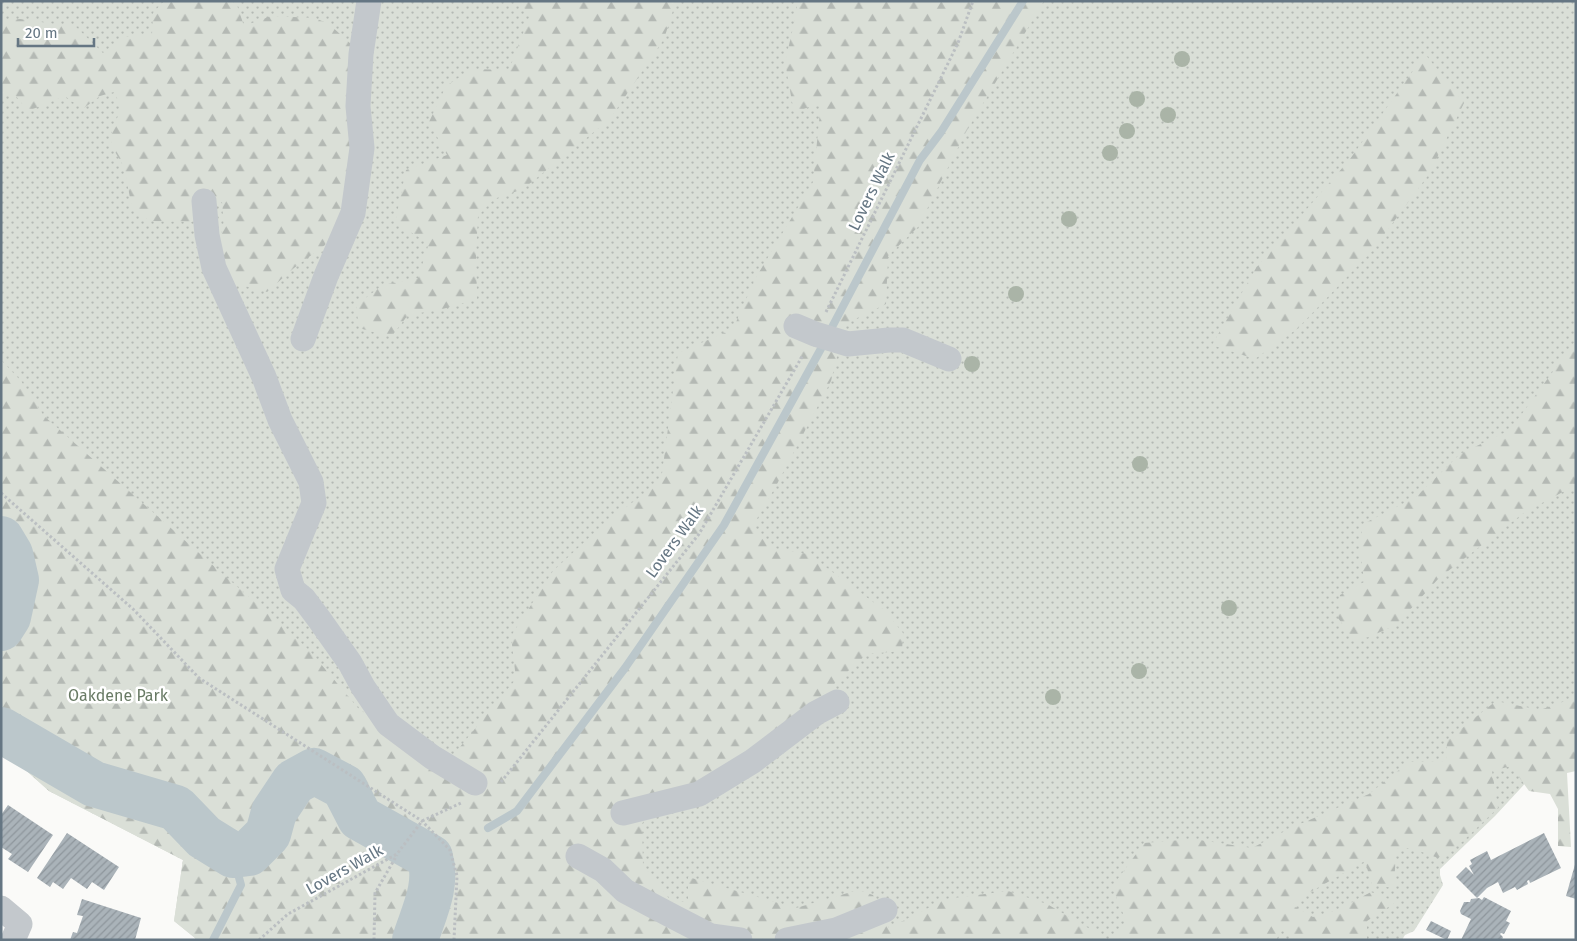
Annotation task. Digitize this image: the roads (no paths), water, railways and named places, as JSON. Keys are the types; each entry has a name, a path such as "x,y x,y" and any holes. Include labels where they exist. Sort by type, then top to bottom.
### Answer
{"street":[{"path":"303,339 326,276 353,213 362,148 358,106 361,54 369,1"},
{"path":"204,201 207,235 214,268 264,377 280,420 311,482 314,503 287,569 293,590 304,599 350,662 363,687 388,724 479,790"},
{"path":"805,330 848,344 903,340 948,359"},
{"path":"623,813 699,794 753,761 816,713 836,702"},
{"path":"578,856 603,870 625,891 710,936 740,940"},
{"path":"1,908 20,924 13,940"},
{"path":"787,940 836,930 885,910"}],"waterway":[{"path":"831,329 920,160 941,132 1023,1"},
{"path":"488,828 517,811 625,668 724,525 823,345"},
{"path":"1,539 10,554 16,580 8,617 1,628"},
{"path":"1,730 94,784 176,808 204,837 233,855 249,853 268,834 274,812 294,782 314,771 344,787 360,818 430,857 432,868 431,889 415,940"},
{"path":"213,940 241,885 233,855"}],"park label":[{"name":"Oakdene Park","path":"118,695"}]}
